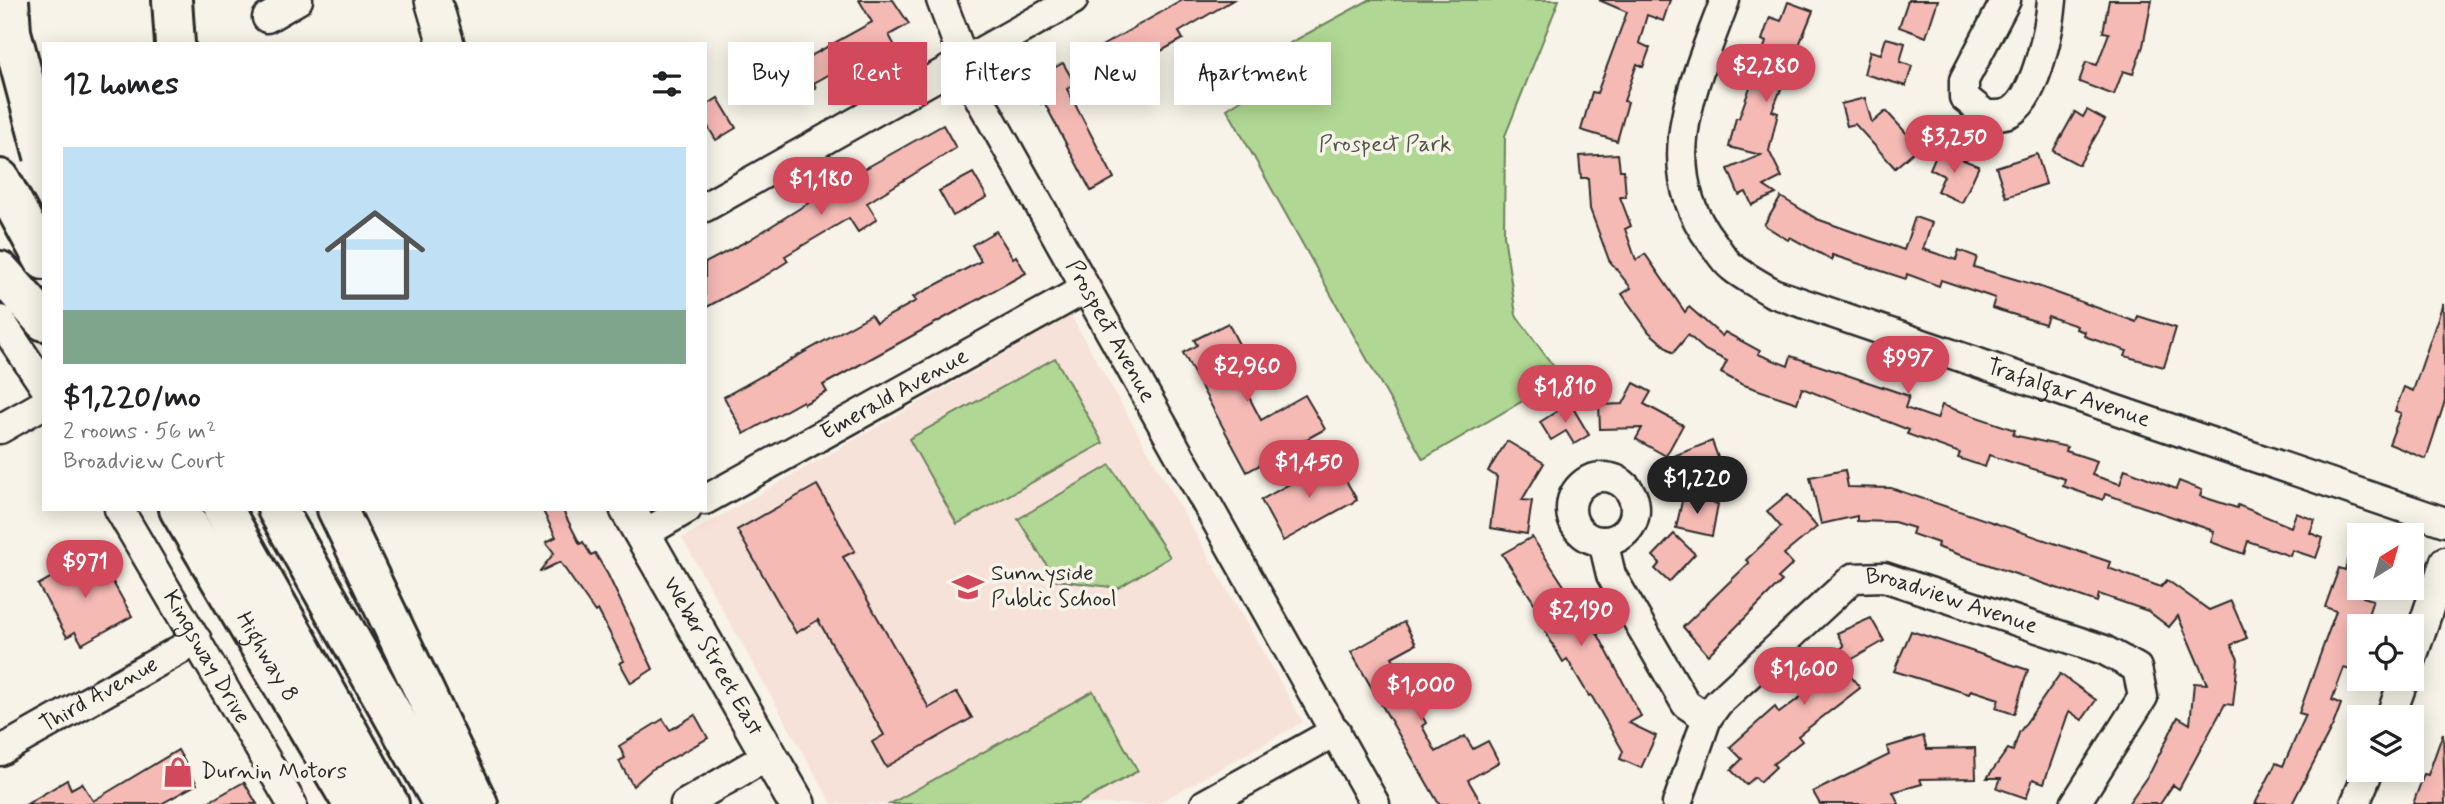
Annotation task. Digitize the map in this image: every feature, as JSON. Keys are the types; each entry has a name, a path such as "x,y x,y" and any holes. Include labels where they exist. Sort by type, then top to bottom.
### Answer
{"highway":[{"path":"9,0 11,32 42,148"},
{"path":"172,0 175,42"},
{"path":"0,17 42,98"},
{"path":"0,49 42,111"},
{"path":"0,179 42,257"},
{"path":"0,271 42,319"},
{"name":"Highway 8","path":"180,511 353,804"},
{"path":"224,511 389,804"},
{"path":"278,511 443,804"},
{"path":"338,511 478,804"}],"main road":[{"path":"433,0 445,42"},
{"name":"Weber Street East","path":"636,522 797,804"}],"street":[{"path":"267,19 298,0"},
{"name":"Prospect Avenue","path":"942,0 957,42"},
{"path":"1000,42 1073,0"},
{"name":"Trafalgar Avenue","path":"1725,0 1696,81 1680,144 1684,187 1700,228 1730,266 1773,293 2445,522"},
{"path":"2007,0 1964,80 1964,97 1986,116 2014,110 2028,93 2049,28 2052,0"},
{"path":"707,206 941,76"},
{"name":"Prospect Avenue","path":"986,105 1085,289 1375,804"},
{"name":"Emerald Avenue","path":"707,498 1085,289"},
{"path":"0,320 42,383"},
{"path":"0,429 42,405"},
{"name":"Kingsway Drive","path":"120,511 292,804"},
{"path":"636,522 679,511"},
{"path":"1603,541 1611,575 1686,704 1707,718"},
{"path":"2424,623 2445,561"},
{"name":"Broadview Avenue","path":"1677,804 1707,718 1718,703 1853,578 1884,577 2104,650 2137,668 2143,697 2075,804"},
{"name":"Third Avenue","path":"0,751 197,639"},
{"path":"1205,804 1336,731"},
{"path":"685,804 769,755"},
{"path":"2355,804 2364,782"}],"shaded area":[{"name":"Sunnyside Public School","path":"1071,316 1303,722 1157,804 832,804 682,538"}],"green space":[{"name":"Prospect Park","path":"1369,0 1559,0 1505,136 1504,235 1516,315 1562,378 1423,459 1227,109 1233,105 1331,105 1331,42 1292,42"},
{"path":"1055,358 1103,443 957,524 909,439"},
{"path":"1110,465 1170,557 1118,588 1056,580 1018,519"},
{"path":"1093,691 1138,771 1078,804 890,804"}],"building":[{"path":"859,0 893,0 909,24 889,35 893,42 836,42 872,22"},
{"path":"1183,0 1233,0 1179,32 1183,39 1160,52 1160,42 1109,42"},
{"path":"1599,0 1670,0 1663,21 1647,15 1639,43 1650,48 1643,67 1637,64 1624,101 1628,102 1617,141 1581,130 1592,92 1597,93 1627,12"},
{"path":"1908,0 1938,0 1926,37 1899,27"},
{"path":"2109,0 2152,0 2143,46 2133,74 2123,71 2114,95 2079,82 2086,62 2097,65 2109,33 2103,32"},
{"path":"1788,2 1813,11 1772,111 1778,113 1769,151 1782,177 1764,186 1776,194 1752,205 1746,192 1739,195 1728,169 1761,155 1729,147 1736,118 1739,118 1766,42 1762,40 1770,17 1781,21"},
{"path":"1886,38 1905,43 1900,62 1912,66 1906,86 1864,74 1870,51 1881,54"},
{"path":"828,46 828,75 814,83 814,54"},
{"path":"1063,63 1070,75 1070,87 1067,89 1070,105 1075,105 1114,178 1091,191 1046,105 1056,105 1056,67"},
{"path":"718,98 736,128 716,140 707,125 707,105"},
{"path":"1865,98 1872,123 1886,111 1919,147 1895,168 1855,124 1847,126 1841,104"},
{"path":"2087,110 2105,120 2079,165 2053,151 2075,112 2083,117"},
{"path":"943,125 956,148 867,203 877,219 858,232 849,218 785,256 788,261 768,274 707,307 707,262 749,240 850,177"},
{"path":"1938,150 1979,166 1962,203 1937,191 1944,176 1930,169"},
{"path":"1618,154 1620,170 1624,170 1626,197 1620,197 1631,226 1625,229 1636,260 1645,254 1685,312 1689,307 1722,336 1725,332 1760,351 1758,354 1788,366 1791,356 1909,396 1905,408 1937,419 1942,405 2015,430 2013,435 2067,447 2066,451 2097,461 2092,475 2120,484 2125,469 2176,489 2179,481 2202,490 2200,496 2237,508 2238,505 2291,527 2296,513 2315,520 2310,533 2323,538 2316,558 2292,550 2290,556 2248,541 2244,554 2211,542 2214,531 2105,494 2103,500 2063,486 2065,479 1989,455 1985,467 1958,458 1960,453 1907,434 1909,430 1802,388 1797,403 1741,384 1721,373 1727,361 1705,350 1688,335 1673,353 1649,332 1622,294 1631,288 1609,260 1590,209 1588,178 1581,178 1579,156"},
{"path":"2037,154 2046,184 2006,197 1996,167"},
{"path":"973,173 987,197 953,216 939,191"},
{"path":"1781,197 1817,219 1904,250 1915,217 1932,223 1923,249 1956,260 1959,250 1977,257 1974,267 2035,285 2136,322 2138,316 2176,328 2164,367 2125,356 2127,351 2084,336 2085,332 2076,329 2077,326 2048,316 2045,324 1992,308 1995,298 1941,280 1939,286 1907,274 1906,279 1832,255 1832,260 1790,237 1788,240 1764,225"},
{"path":"996,231 1026,273 823,385 827,392 804,404 803,401 744,434 724,397 871,315 876,323 916,301 913,297 981,261 972,245"},
{"path":"2443,303 2445,401 2426,459 2389,444 2401,413 2395,411 2404,387 2413,391"},
{"path":"1228,323 1243,352 1229,359 1261,420 1305,395 1325,429 1247,472 1183,353 1197,345 1194,340"},
{"path":"1634,383 1651,392 1644,404 1683,425 1666,456 1636,439 1642,428 1600,429 1599,405 1623,404"},
{"path":"1570,403 1589,435 1574,444 1566,431 1551,440 1540,422"},
{"path":"1507,441 1544,463 1522,500 1532,501 1527,534 1490,528 1497,477 1488,471"},
{"path":"1712,441 1724,474 1683,489 1671,457"},
{"path":"1334,459 1357,500 1283,541 1261,500"},
{"path":"1845,470 1848,487 1891,488 2110,562 2108,568 2161,587 2167,580 2209,610 2231,601 2247,638 2231,645 2238,659 2233,705 2225,704 2179,789 2173,785 2160,804 2128,804 2151,771 2178,717 2190,724 2194,683 2207,684 2178,616 2169,627 2148,611 2099,594 2097,602 1937,547 1938,543 1912,534 1914,528 1894,522 1857,521 1857,516 1821,524 1810,477"},
{"path":"817,485 855,551 843,557 929,708 957,692 972,718 886,767 872,742 884,735 818,620 796,633 737,530"},
{"path":"1788,494 1817,527 1784,554 1793,564 1778,578 1782,581 1708,655 1683,627 1749,563 1746,560 1781,527 1767,511"},
{"path":"1683,497 1718,504 1712,536 1676,528"},
{"path":"543,511 563,511 580,544 583,542 591,555 595,553 608,575 653,669 631,683 620,663 624,661 598,610 595,612 560,562 539,572 554,553 546,542 556,537"},
{"path":"1674,534 1695,554 1669,582 1655,569 1660,563 1653,556"},
{"path":"1532,537 1580,610 1585,607 1595,624 1593,625 1641,716 1629,723 1656,736 1641,768 1620,759 1623,751 1591,695 1589,696 1567,659 1563,662 1545,631 1550,627 1502,554"},
{"path":"89,556 93,563 100,559 132,616 82,644 75,632 67,637 38,585"},
{"path":"2347,564 2347,600 2373,600 2368,614 2347,614 2347,669 2344,668 2332,700 2341,704 2333,725 2292,804 2255,804 2276,763 2283,766 2306,715 2299,713 2336,611 2325,607 2339,568 2345,570"},
{"path":"1871,618 1884,641 1842,665 1860,688 1798,736 1802,741 1773,764 1776,767 1760,782 1755,777 1746,785 1731,770 1742,759 1730,747 1775,707 1779,713 1806,693 1802,687 1814,679 1810,673 1844,646 1837,633"},
{"path":"1404,622 1416,644 1392,657 1426,723 1422,726 1436,752 1465,736 1473,749 1488,741 1499,762 1468,780 1482,804 1439,804 1351,652"},
{"path":"1911,631 2028,670 2014,714 1996,708 1999,699 1971,690 1969,694 1894,671"},
{"path":"2060,674 2096,700 2082,720 2069,711 2044,783 2033,779 2026,798 1997,788 2001,778 1987,778 2008,749 2013,751 2019,733"},
{"path":"695,715 708,738 651,770 633,786 619,761 625,758 619,746 663,719 670,730"},
{"path":"2443,733 2445,804 2413,804 2421,782 2424,782 2424,774 2428,775"},
{"path":"1923,736 1927,749 1975,748 1976,778 1920,779 1922,784 1893,792 1899,804 1820,804 1813,792 1889,755 1887,747"},
{"path":"178,750 197,784 161,804 27,804 67,780 71,789 82,783 93,801"},
{"path":"244,782 257,804 205,804"}],"place":[{"name":"Sunnyside Public School","path":"968,587"},
{"name":"Durnin Motors","path":"178,772"}]}
